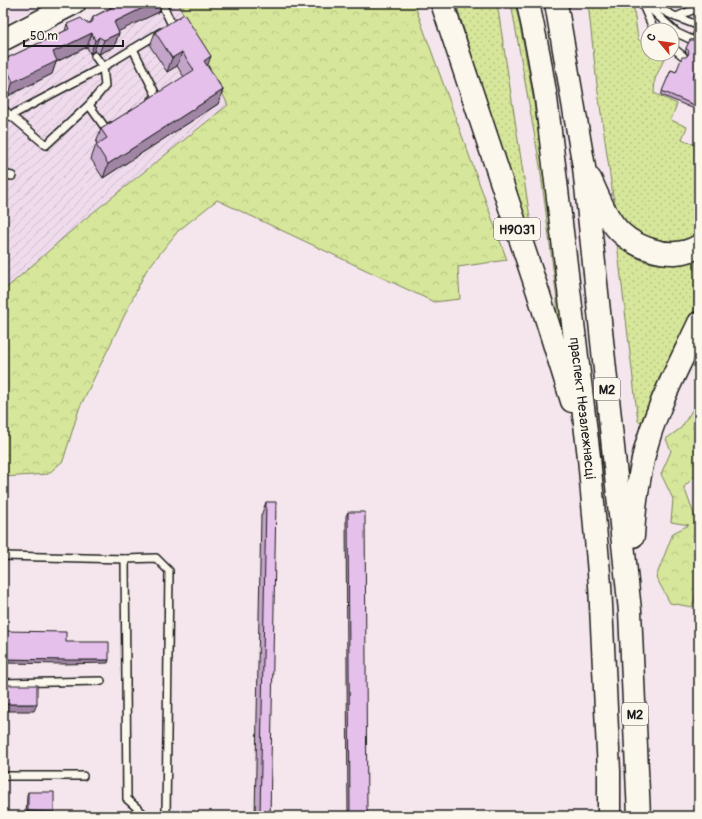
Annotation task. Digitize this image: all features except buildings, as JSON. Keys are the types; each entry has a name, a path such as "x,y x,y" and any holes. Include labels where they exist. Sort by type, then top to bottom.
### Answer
{"highway":[{"name":"Н9031","path":"442,3 538,292 589,457"},
{"name":"праспект Незалежнасці","path":"528,3 546,98 589,457 600,585 609,771 609,816"},
{"name":"праспект Незалежнасці","path":"556,3 584,167 630,611 639,816"},
{"path":"584,167 611,221 624,237 638,245 666,253 682,252 699,246"},
{"path":"630,611 634,507 644,454 665,397 696,331"}],"main road":[{"path":"3,40 72,7"}],"lane":[{"path":"643,3 651,22"},
{"path":"643,3 677,34 690,39"},
{"path":"648,3 676,17 697,25"},
{"path":"163,6 172,25"},
{"path":"676,17 697,8 699,9"},
{"path":"10,116 103,67 180,20"},
{"path":"133,49 156,98 144,105"},
{"path":"3,109 46,145 89,105 105,86 103,67 95,56"},
{"path":"89,105 106,129 118,121"},
{"path":"3,174 12,176"},
{"path":"3,556 125,559 156,558 169,571 166,816"},
{"path":"125,559 127,799 146,816"},
{"path":"3,683 101,681"},
{"path":"3,776 83,776"}],"shaded area":[{"path":"3,3 45,3 3,24"},
{"path":"159,3 178,3 228,105 86,218 3,291 3,72"}],"green space":[{"path":"178,3 414,3 507,260 458,267 460,299 434,302 217,200 178,231 146,271 79,409 63,461 48,474 3,477 3,291 86,218 228,105"},
{"path":"456,3 497,3 540,283"},
{"path":"511,3 515,3 524,45 538,130 565,342 557,322 557,300 540,166"},
{"path":"588,3 633,3 638,39 640,41 640,62 663,62 655,79 654,93 677,104 671,120 687,127 682,139 699,147 699,232 688,238 677,241 666,242 655,240 635,230 619,213 613,196 597,85"},
{"path":"617,243 637,258 656,264 676,263 699,256 699,299 642,422 638,421"},
{"path":"699,399 699,472 684,487 699,528 699,587 692,607 670,603 656,577 673,533 689,525 671,522 673,499 661,474 671,451 666,439 681,428"}]}
